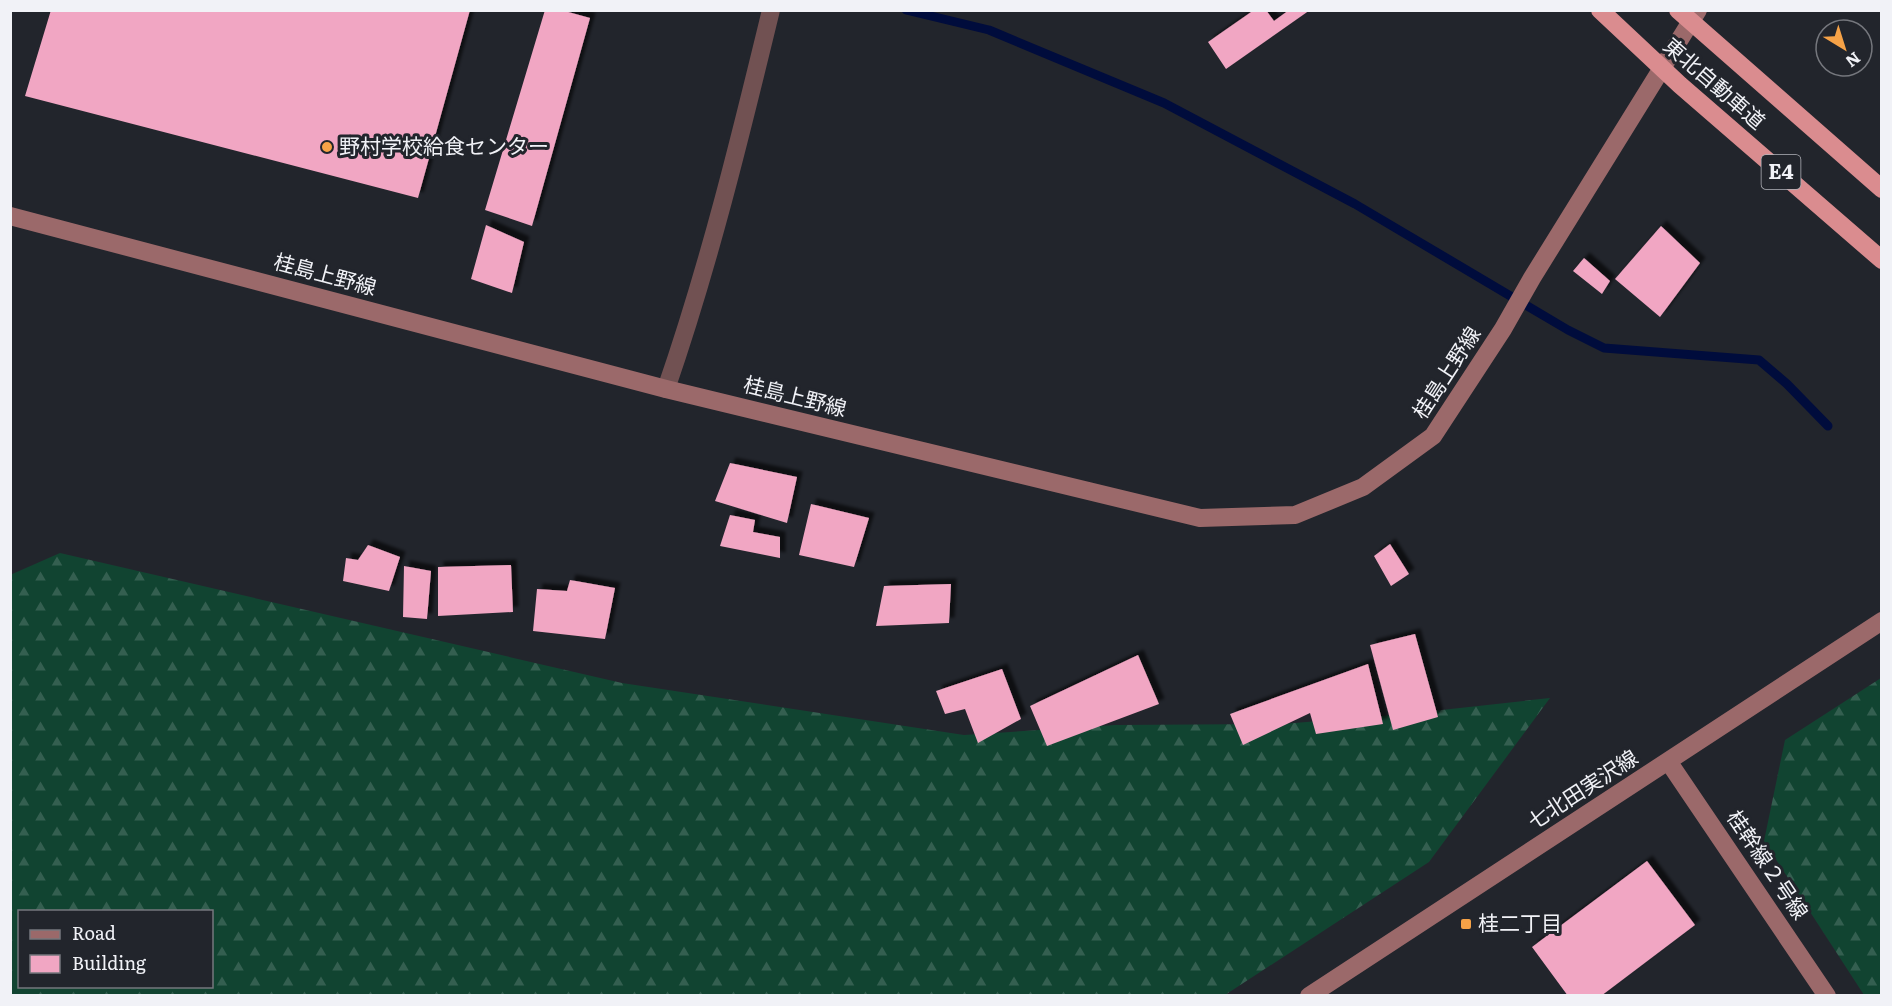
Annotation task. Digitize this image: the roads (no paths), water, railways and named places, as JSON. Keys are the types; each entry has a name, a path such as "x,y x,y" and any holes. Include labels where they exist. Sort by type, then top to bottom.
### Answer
{"highway":[{"name":"東北自動車道","path":"1600,10 1680,85 1881,260"},
{"name":"東北自動車道","path":"1678,10 1881,189"}],"street":[{"path":"666,389 733,168 771,10"},
{"name":"桂島上野線","path":"10,216 666,389 1200,518 1295,515 1363,488 1433,436 1503,329 1532,278 1698,10"},
{"name":"七北田実沢線","path":"1309,996 1881,621"},
{"name":"桂幹線２号線","path":"1668,761 1827,996"}],"waterway":[{"path":"906,10 989,30 1164,103 1355,204 1568,330 1604,348 1759,360 1787,384 1828,426"}],"place":[{"name":"野村学校給食センター","path":"327,147"},
{"name":"桂二丁目","path":"1466,924"}]}
